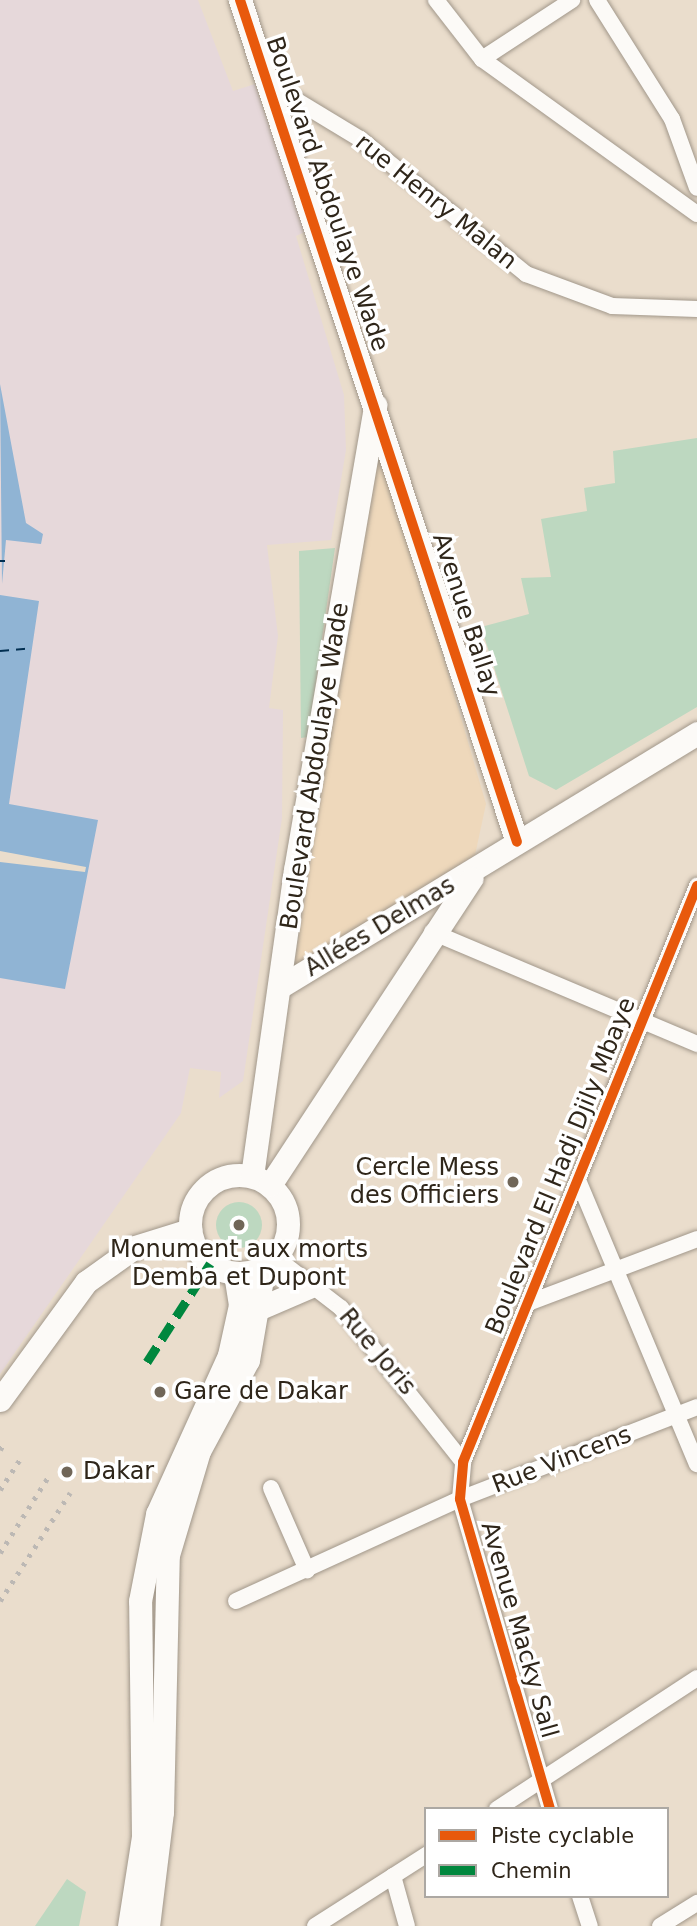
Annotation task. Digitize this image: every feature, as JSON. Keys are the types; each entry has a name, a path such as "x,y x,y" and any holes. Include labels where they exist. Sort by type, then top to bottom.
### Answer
{"street":[{"name":"Boulevard Abdoulaye Wade","path":"240,0 376,401 295,870 261,1181"},
{"path":"436,0 481,59 697,214"},
{"path":"481,59 572,0"},
{"path":"597,0 691,150 697,188"},
{"name":"rue Henry Malan","path":"266,82 360,139 526,274 612,306 697,309"},
{"name":"Avenue Ballay","path":"376,401 517,842"},
{"path":"261,1181 477,870 517,842 697,733"},
{"name":"Allées Delmas","path":"283,985 477,870"},
{"name":"Boulevard El Hadj Djily Mbaye","path":"463,1462 642,1021 693,903 697,886"},
{"path":"432,932 697,1044"},
{"path":"148,1926 162,1812 168,1555 199,1451 248,1360 270,1262 288,1225 261,1181 228,1175 206,1186 192,1206 190,1230 210,1264 235,1273 270,1262"},
{"path":"578,1180 697,1464"},
{"path":"0,1400 86,1282 135,1247 190,1230"},
{"path":"528,1303 697,1239"},
{"name":"Rue Joris","path":"270,1262 316,1284 463,1462"},
{"path":"129,1926 143,1837 142,1591 173,1472 229,1355 240,1305 235,1273"},
{"path":"258,1309 316,1284"},
{"name":"Rue Vincens","path":"236,1601 460,1499 697,1407"},
{"name":"Avenue Macky Sall","path":"463,1462 460,1499 549,1807"},
{"path":"271,1488 307,1570"},
{"path":"500,1807 697,1678"},
{"path":"316,1926 424,1856"},
{"path":"393,1876 407,1926"},
{"path":"581,1898 590,1926"},
{"path":"660,1926 697,1903"}],"shaded area":[{"path":"0,0 198,0 233,91 255,84 305,232 296,236 344,395 346,450 331,540 267,545 278,636 269,708 283,710 282,818 243,1081 219,1098 221,1072 190,1068 181,1113 0,1374"},
{"path":"378,432 486,804 475,855 294,968"}],"green space":[{"path":"697,438 697,707 556,790 529,776 481,627 529,614 521,578 551,577 541,519 587,511 584,488 615,483 613,451"},
{"path":"335,548 308,737 301,738 299,551"},
{"path":"239,1202 255,1209 262,1225 255,1241 239,1248 223,1241 216,1225 223,1209"},
{"path":"67,1879 86,1892 79,1926 35,1926"}],"water":[{"path":"0,384 26,523 43,534 41,544 6,540 2,584"},
{"path":"0,595 39,601 9,804 98,820 65,989 0,978"}],"pier":[{"path":"0,851 86,867 85,872 0,862"}],"ferry route":[{"path":"0,561 5,561"},
{"path":"0,651 32,648"}],"railway":[{"path":"0,1450 3,1445"},
{"path":"0,1490 20,1459"},
{"path":"0,1553 48,1477"},
{"path":"0,1601 70,1493"}],"marked path":[{"path":"147,1362 210,1264"}],"cycle path":[{"path":"240,0 517,842"},
{"path":"549,1807 460,1499 463,1462 697,886"}],"place":[{"name":"Cercle Mess des Officiers","path":"513,1182"},
{"name":"Monument aux morts Demba et Dupont","path":"239,1225"},
{"name":"Gare de Dakar","path":"160,1392"},
{"name":"Dakar","path":"67,1472"}]}
